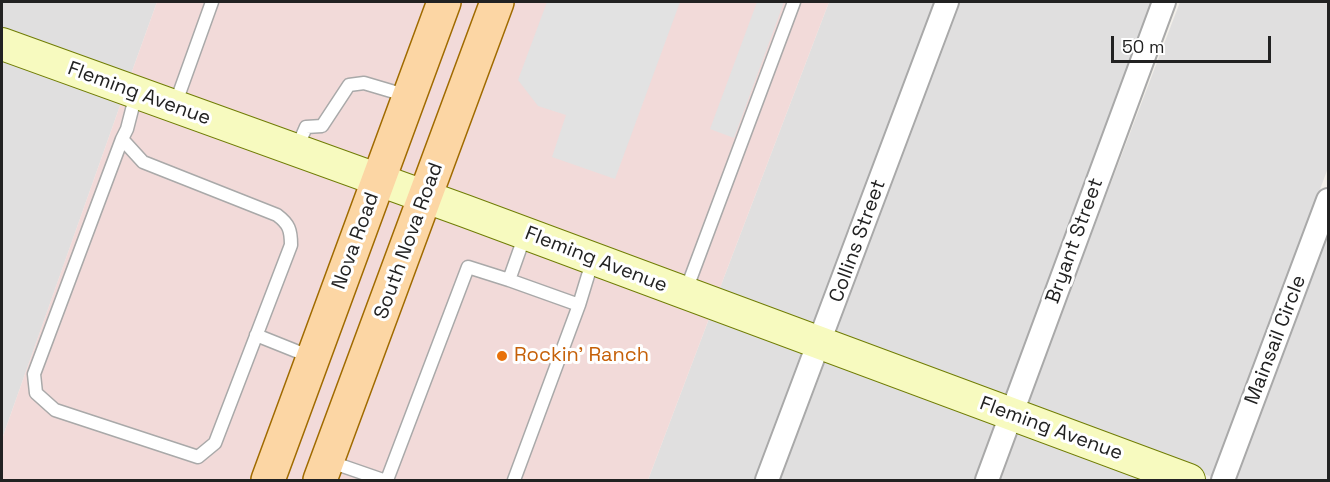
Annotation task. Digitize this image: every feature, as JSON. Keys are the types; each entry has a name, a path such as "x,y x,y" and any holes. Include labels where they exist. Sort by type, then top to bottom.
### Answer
{"main road":[{"name":"Nova Road","path":"267,480 444,2"},
{"name":"South Nova Road","path":"324,470 497,2"}],"street":[{"name":"Collins Street","path":"767,480 947,2"},
{"name":"Bryant Street","path":"987,480 1164,2"},
{"name":"Fleming Avenue","path":"2,44 526,234 819,345 1011,413 1188,480"},
{"name":"Mainsail Circle","path":"1223,480 1329,200"}],"lane":[{"path":"174,106 212,2"},
{"path":"684,294 794,2"},
{"path":"296,150 306,127 322,126 349,85 364,82 409,96"},
{"path":"122,139 143,162 277,215 288,223 291,245 215,443 198,457 56,410 36,393 34,374 122,139 127,129 137,93"},
{"path":"509,280 526,234"},
{"path":"514,480 579,305 593,259"},
{"path":"324,470 385,480 468,267 579,305"},
{"path":"256,335 313,357"}],"shaded area":[{"path":"2,2 157,2 130,77 2,31"},
{"path":"157,2 432,2 372,165 130,77"},
{"path":"456,2 485,2 418,182 393,172"},
{"path":"508,2 829,2 718,293 439,189"},
{"path":"547,2 680,2 615,179 552,157 566,115 538,106 518,80"},
{"path":"757,2 784,2 734,138 710,129"},
{"path":"829,2 935,2 813,329 718,293"},
{"path":"959,2 1156,2 1004,398 834,337"},
{"path":"1180,2 1328,2 1328,168 1212,477 1026,406"},
{"path":"2,57 122,100 2,439"},
{"path":"122,100 363,188 256,480 2,480 2,439"},
{"path":"384,195 410,205 309,480 280,480"},
{"path":"431,212 710,316 648,480 332,480"},
{"path":"1328,232 1328,480 1235,480"},
{"path":"710,316 805,352 755,480 648,480"},
{"path":"826,360 996,421 975,480 780,480"},
{"path":"1017,429 1154,480 999,480"}],"place":[{"name":"Rockin' Ranch","path":"502,356"}]}
